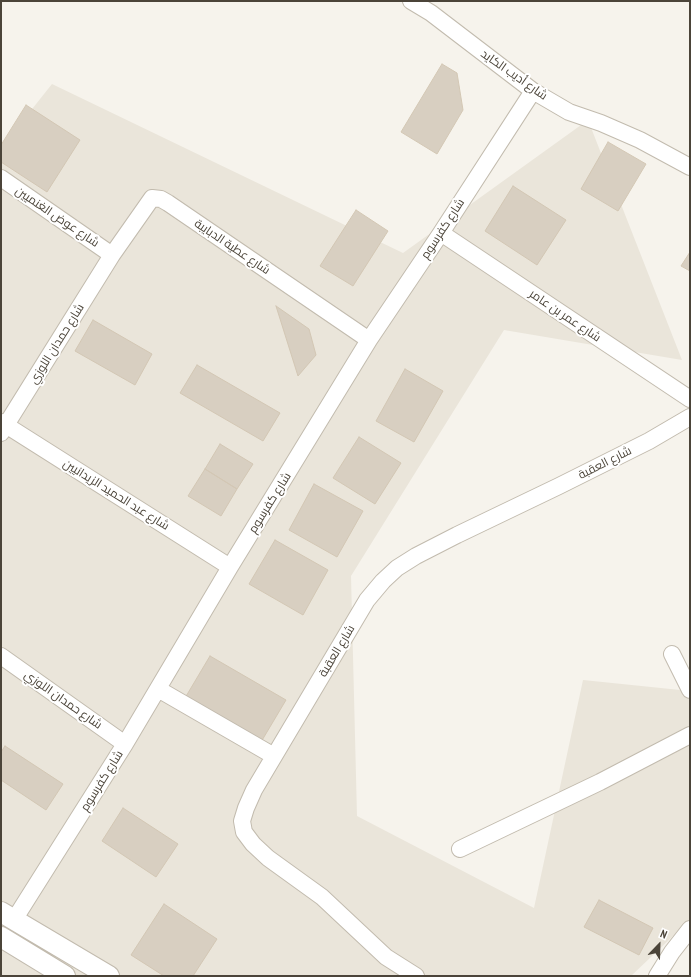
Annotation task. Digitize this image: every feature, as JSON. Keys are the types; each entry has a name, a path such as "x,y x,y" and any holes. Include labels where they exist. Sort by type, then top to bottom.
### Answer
{"street":[{"name":"شارع أديب الكايد","path":"411,1 430,13 532,91 570,112 601,123 640,140 690,167"},
{"name":"شارع كفرسوم","path":"7,916 125,744 230,567 369,340 441,233 532,91"},
{"name":"شارع عوض الغنميين","path":"1,178 112,255"},
{"name":"شارع عطية الدبايبة","path":"112,255 148,202 152,198 161,199 369,340"},
{"name":"شارع عمر بن عامر","path":"441,233 690,398"},
{"name":"شارع حمدان اللوزي","path":"3,426 112,255"},
{"name":"شارع العقبة","path":"416,976 386,957 322,897 268,858 253,844 244,832 242,821 254,790 367,600 382,581 397,568 457,534 559,486 690,417"},
{"name":"شارع عبد الحميد الزيدانيين","path":"3,426 230,567"},
{"path":"672,654 690,690"},
{"name":"شارع حمدان اللوزي","path":"1,656 125,744"},
{"path":"158,689 274,756"},
{"path":"460,850 600,782 690,735"},
{"path":"7,916 109,976"},
{"path":"657,976 672,952 690,929"},
{"path":"1,937 66,976"}],"shaded area":[{"path":"52,84 403,253 588,120 682,360 504,330 351,576 357,816 534,908 583,680 690,691 690,920 631,976 1,976 1,148"}],"building":[{"path":"442,64 457,73 463,110 437,154 401,132"},
{"path":"26,105 80,140 47,192 1,162 1,145"},
{"path":"608,142 646,164 618,211 581,189"},
{"path":"513,186 566,220 537,265 485,231"},
{"path":"356,210 388,231 353,286 320,266"},
{"path":"690,252 690,271 681,266"},
{"path":"276,306 309,329 316,355 298,376"},
{"path":"93,320 152,354 135,385 75,351"},
{"path":"197,365 280,413 263,441 180,393"},
{"path":"405,369 443,391 414,442 376,421"},
{"path":"359,437 401,463 375,504 333,478"},
{"path":"220,444 253,464 237,489 205,469"},
{"path":"205,469 237,489 221,516 188,496"},
{"path":"314,484 363,511 337,557 289,530"},
{"path":"275,540 328,570 303,615 249,584"},
{"path":"210,656 286,700 261,742 185,698"},
{"path":"5,746 63,784 46,810 1,780 1,752"},
{"path":"123,808 178,844 156,877 102,841"},
{"path":"599,900 653,928 639,955 584,927"},
{"path":"164,904 217,939 193,976 164,976 131,955"}]}
